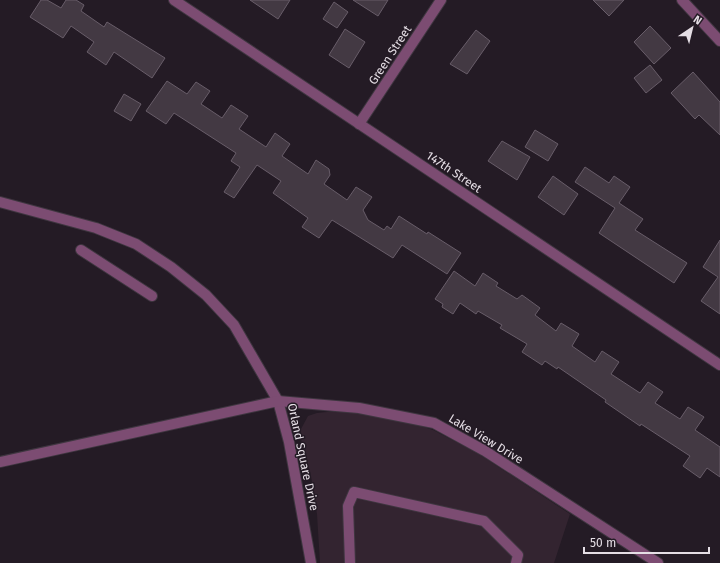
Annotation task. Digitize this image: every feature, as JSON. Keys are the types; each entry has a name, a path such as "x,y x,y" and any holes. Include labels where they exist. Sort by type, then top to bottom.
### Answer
{"street":[{"name":"147th Street","path":"174,0 720,365"},
{"name":"Green Street","path":"359,124 441,0"},
{"path":"682,0 720,41"},
{"name":"Orland Square Drive","path":"0,202 96,228 136,244 171,267 206,295 234,325 278,401 289,442 310,563"},
{"path":"82,250 152,296"},
{"name":"Lake View Drive","path":"0,462 278,401 360,408 434,423 485,451 658,563"},
{"path":"350,563 348,506 354,492 484,521 518,555 516,563"}],"shaded area":[{"path":"337,411 360,413 412,423 433,430 476,452 570,514 554,563 320,563 317,514 311,476 301,439 301,429 308,416 317,413"}],"building":[{"path":"41,0 47,0 61,8 66,0 76,0 84,5 81,11 104,27 107,22 165,58 152,78 114,52 106,65 87,52 94,42 71,26 63,38 30,17"},
{"path":"250,0 290,0 278,19"},
{"path":"353,0 388,0 378,16"},
{"path":"593,0 624,0 609,16"},
{"path":"334,2 348,12 337,28 323,19"},
{"path":"650,26 671,48 654,64 634,42"},
{"path":"345,29 365,42 349,68 329,55"},
{"path":"476,30 490,41 467,74 450,64"},
{"path":"650,65 662,80 646,93 634,78"},
{"path":"693,72 720,102 720,135 699,115 695,119 671,93"},
{"path":"167,81 187,94 196,82 210,91 201,104 222,118 231,105 248,116 239,129 266,147 275,133 290,144 282,156 308,174 316,160 329,169 330,175 324,184 347,200 356,187 372,197 363,210 368,220 384,230 387,226 391,229 399,216 461,253 447,274 402,245 393,258 332,220 319,238 302,227 308,218 273,193 281,181 257,165 234,198 224,192 240,167 231,161 236,153 174,113 166,124 146,111"},
{"path":"124,94 141,104 131,121 114,111"},
{"path":"535,130 558,144 548,161 525,147"},
{"path":"502,141 530,157 517,180 488,161"},
{"path":"585,167 609,183 614,176 630,187 619,203 643,219 635,230 687,263 674,283 599,233 615,208 575,182"},
{"path":"553,176 578,194 564,215 538,197"},
{"path":"720,240 720,314 701,301 718,277 703,267"},
{"path":"454,271 475,286 483,273 498,283 496,286 517,299 522,295 540,308 535,315 556,331 561,323 579,334 572,346 595,362 602,351 619,362 611,374 640,393 648,382 663,392 655,403 680,419 688,407 704,417 695,430 720,447 720,477 707,468 700,478 683,466 690,456 641,424 640,426 605,402 606,400 558,367 557,369 545,361 542,365 522,352 527,344 500,328 502,325 478,311 476,314 460,303 453,314 442,307 443,304 435,299"}]}
